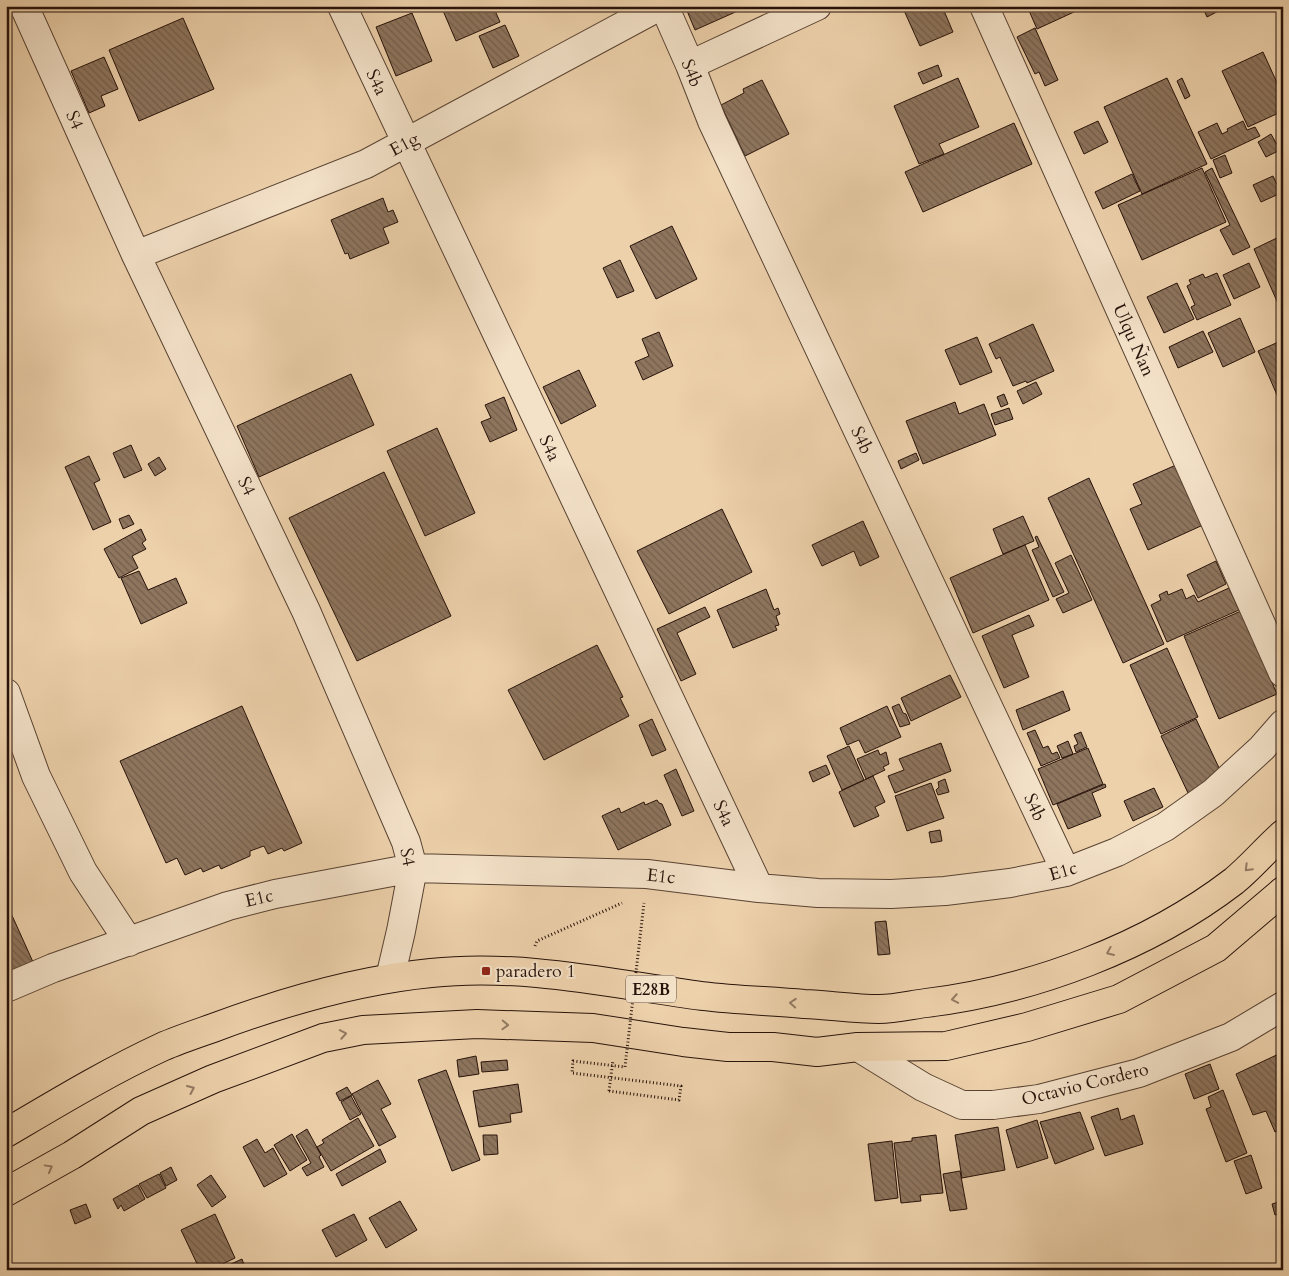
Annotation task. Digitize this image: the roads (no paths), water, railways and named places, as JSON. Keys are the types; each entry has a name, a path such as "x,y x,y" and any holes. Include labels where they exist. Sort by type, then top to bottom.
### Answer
{"highway":[{"name":"E28B","path":"6,1132 164,1046 242,1017 295,1001 390,978 433,972 486,971 525,973 571,977 708,997 880,1009 953,1000 1031,982 1077,966 1156,930 1196,908 1236,879 1283,834"},
{"path":"6,1192 72,1155 150,1107 213,1079 323,1038 355,1032 487,1024 593,1028 728,1047 773,1048 817,1052 858,1047 946,1046 1027,1026 1119,999 1216,948 1283,891"}],"street":[{"name":"S4","path":"24,6 136,255 306,611 406,842 413,868 390,978"},
{"name":"S4a","path":"342,6 405,143 759,888"},
{"name":"E1g","path":"136,255 366,164 662,6"},
{"name":"S4b","path":"662,6 690,65 712,121 1066,872"},
{"path":"690,65 818,6"},
{"name":"Ulqu Ñan","path":"984,6 1283,674"},
{"path":"6,693 44,794 84,872 129,942"},
{"name":"E1c","path":"6,988 52,968 228,906 274,894 413,868 647,874 759,888 818,893 891,894 1010,883 1066,872 1117,852 1165,827 1213,793 1262,748 1283,724"},
{"name":"Octavio Cordero","path":"858,1047 923,1087 962,1105 993,1105 1039,1099 1139,1073 1231,1037 1283,1006"}],"place":[{"name":"paradero 1","path":"486,971"}]}
